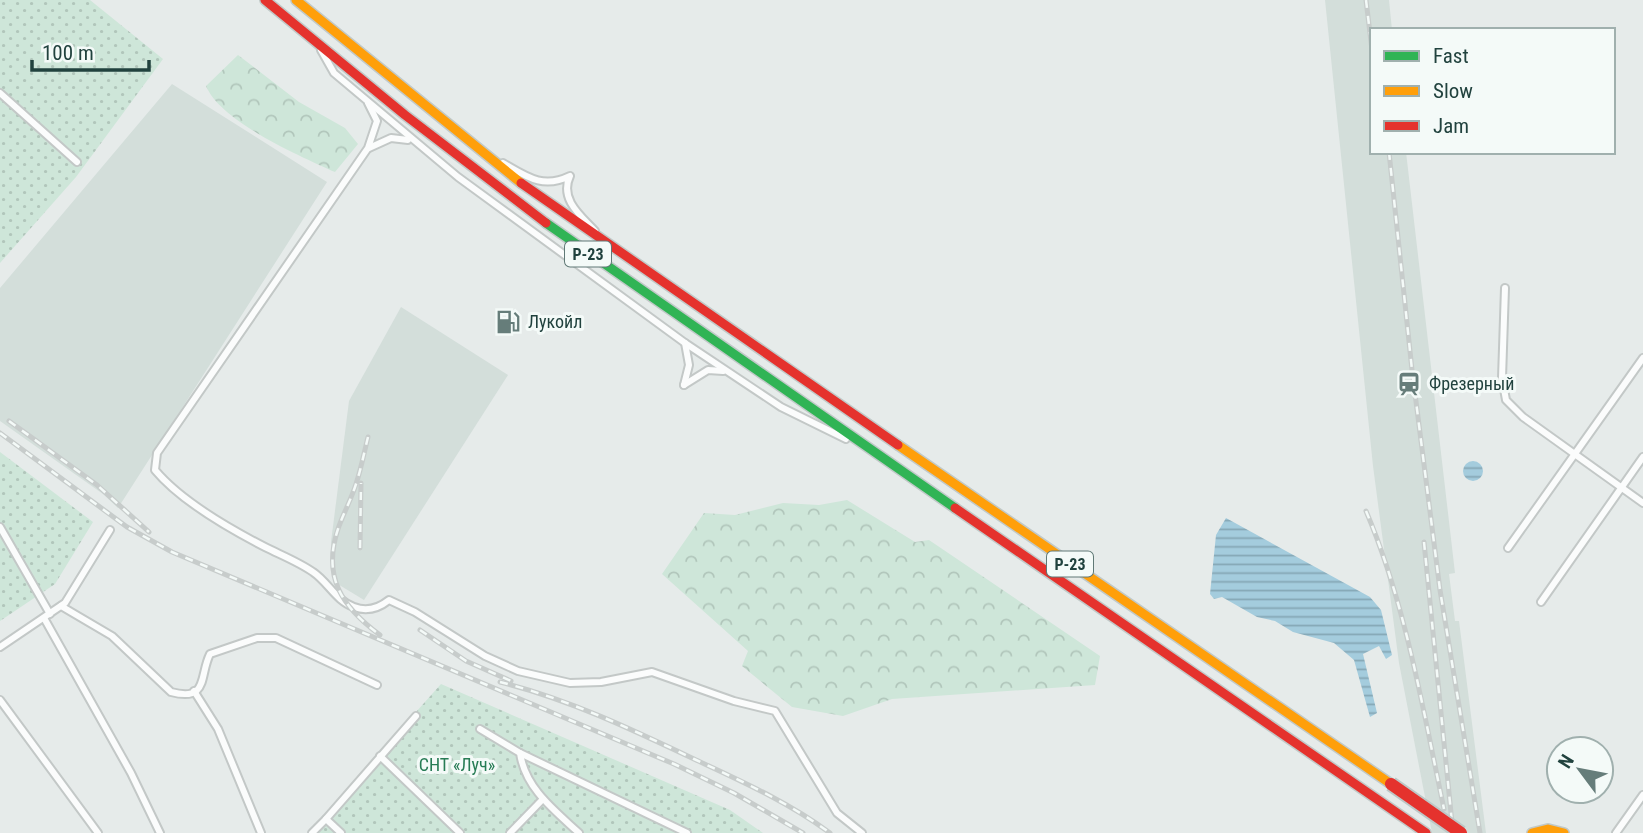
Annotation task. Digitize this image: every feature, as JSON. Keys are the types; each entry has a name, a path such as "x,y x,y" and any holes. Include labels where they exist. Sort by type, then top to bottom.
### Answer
{"main road":[{"name":"Р-23","path":"265,0 318,46 566,239 1426,833"},
{"name":"Р-23","path":"296,0 480,151 614,250 1461,833"},
{"path":"1532,833 1548,830 1564,833"}],"street":[{"path":"318,46 334,74 413,142 685,343 781,407 867,449"},
{"path":"0,93 78,162"},
{"path":"368,103 377,121 368,148 157,453 155,470 169,486 256,542 315,573 330,590 353,607 367,610 382,607 389,600 415,612 485,656 518,671 570,683 601,682 652,671 734,701 775,711 837,813 862,833"},
{"path":"368,148 391,138 402,137 413,142"},
{"path":"480,151 532,180 552,183 570,176 567,189 569,201 614,250"},
{"path":"1505,288 1502,378 1506,400 1523,417 1643,503"},
{"path":"685,343 689,365 684,385 708,370 726,371"},
{"path":"1508,548 1643,358"},
{"path":"1541,602 1643,457"},
{"path":"1,529 131,773 160,833"},
{"path":"0,647 61,606 110,530"},
{"path":"61,606 112,636 172,692 184,695 194,691 205,680 210,654 257,638 284,640 377,685"},
{"path":"194,691 218,729 261,833"},
{"path":"0,699 98,833"},
{"path":"312,833 416,716"},
{"path":"480,729 520,753 687,833"},
{"path":"520,753 522,769 543,799 579,833"},
{"path":"380,756 460,833"},
{"path":"1616,833 1643,795"},
{"path":"510,833 543,799"},
{"path":"326,819 341,833"}],"shaded area":[{"path":"1325,0 1389,0 1392,28 1370,28 1370,154 1406,154 1455,573 1449,574 1455,621 1459,621 1486,833 1432,833 1399,663 1373,466"},
{"path":"172,84 327,182 118,508 103,494 0,421 0,288"},
{"path":"401,307 508,375 364,600 336,583 331,542 349,401"}],"green space":[{"path":"0,0 90,0 163,59 76,177 0,263"},
{"path":"238,55 299,102 345,128 358,144 335,172 244,125 214,99 206,86"},
{"path":"0,452 93,522 55,584 0,621"},
{"path":"847,500 915,542 929,540 1100,656 1095,685 892,699 843,716 792,707 742,666 748,651 662,574 704,513 735,515 783,503 819,505"},
{"name":"СНТ «Луч»","path":"441,684 730,810 763,833 308,833"}],"water":[{"path":"1473,461 1480,464 1483,471 1480,478 1473,481 1466,478 1463,471 1466,464"},
{"path":"1226,518 1370,597 1381,610 1392,655 1386,659 1379,646 1363,654 1377,713 1370,717 1354,660 1334,643 1293,632 1275,621 1257,617 1222,597 1214,599 1210,594 1216,535"}],"railway":[{"path":"1366,0 1370,33"},
{"path":"1389,154 1412,370 1440,590 1480,833"},
{"path":"9,421 97,485 149,532"},
{"path":"0,433 127,527 172,552 674,764 734,793 803,833"},
{"path":"368,437 356,484 338,529 332,562 334,576 346,602 380,635"},
{"path":"360,548 361,483"},
{"path":"1366,511 1403,620 1444,809"},
{"path":"1424,542 1453,833"},
{"path":"420,630 466,661 511,681"},
{"path":"500,682 575,706 647,737 764,793 798,811 830,833"}],"traffic: fast":[{"path":"546,223 955,508"}],"traffic: slow":[{"path":"296,0 521,183"},
{"path":"898,445 1391,784"},
{"path":"1532,833 1548,829 1564,833"}],"traffic: jam":[{"path":"265,0 405,115 546,223"},
{"path":"521,183 898,445"},
{"path":"955,508 1426,833"},
{"path":"1391,784 1461,833"}],"place":[{"name":"Лукойл","path":"508,322"},
{"name":"Фрезерный","path":"1409,384"}]}
